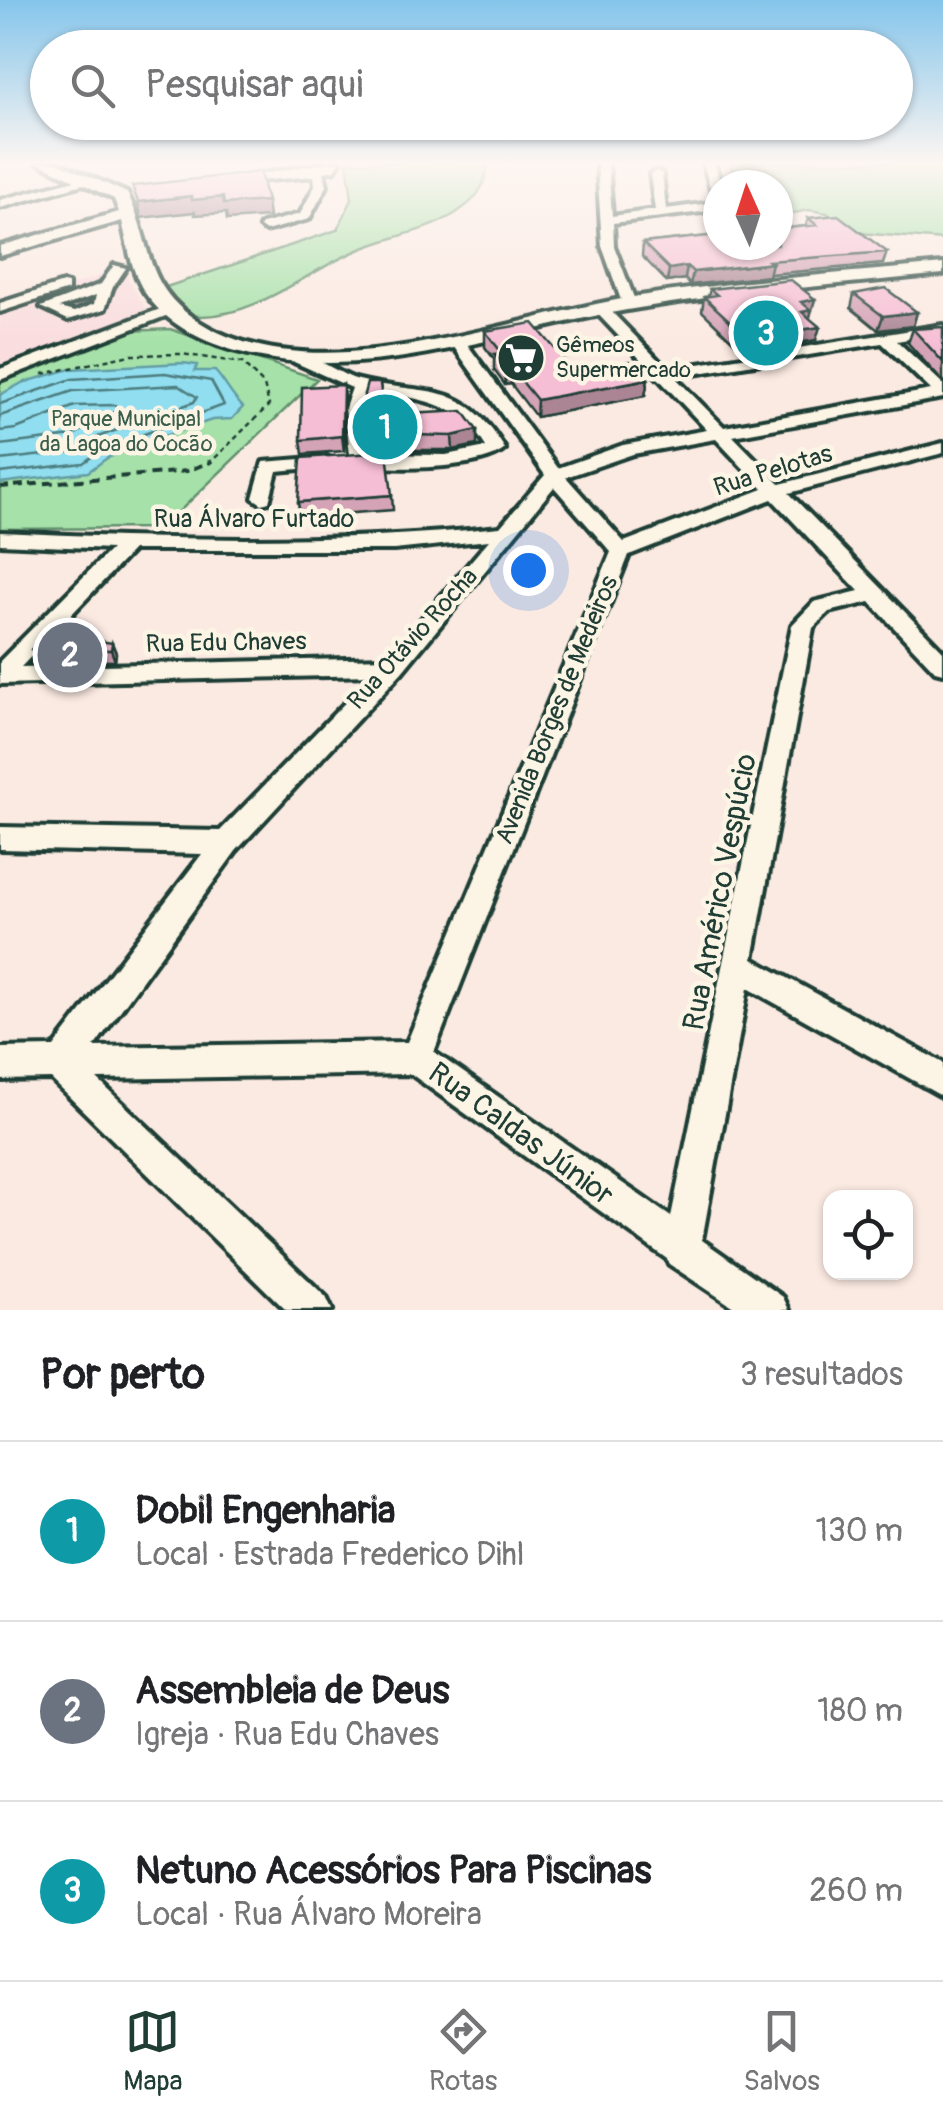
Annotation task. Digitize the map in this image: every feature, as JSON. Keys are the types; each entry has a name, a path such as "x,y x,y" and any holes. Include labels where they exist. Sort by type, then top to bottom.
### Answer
{"main road":[{"path":"85,225 89,223"},
{"path":"1,251 92,223"},
{"path":"128,223 128,265 176,314 231,343 300,359 371,360 629,303 943,269"}],"street":[{"path":"266,227 280,223"},
{"path":"606,223 608,246 629,303"},
{"path":"55,312 50,304 105,292 128,265"},
{"path":"0,308 128,265"},
{"path":"600,308 943,665"},
{"path":"0,375 135,325 176,314"},
{"path":"664,374 943,328"},
{"path":"885,338 943,393"},
{"name":"Avenida Borges de Medeiros","path":"416,1058 621,551 554,475 458,342"},
{"path":"262,498 269,466 383,458 406,462 478,457 496,449 486,427 466,409 424,392 361,386 300,359"},
{"path":"356,460 352,408 361,386"},
{"path":"554,475 629,450 943,393"},
{"name":"Rua Pelotas","path":"621,551 778,490 939,455"},
{"name":"Rua Otávio Rocha","path":"60,1066 226,843 394,666 554,475"},
{"name":"Rua Álvaro Furtado","path":"0,538 128,544 394,544 507,532"},
{"path":"0,676 128,544"},
{"name":"Rua Américo Vespúcio","path":"682,1251 740,967 803,625 822,608 876,594"},
{"name":"Rua Edu Chaves","path":"0,676 394,666"},
{"path":"0,838 226,843"},
{"path":"740,967 943,1081"},
{"name":"Rua Caldas Júnior","path":"0,1064 416,1058 770,1310"},
{"path":"60,1066 314,1310"}],"path":[{"path":"0,486 208,466 269,405 264,386 242,364 224,364 193,355 159,353 128,357 30,377"}],"shaded area":[{"path":"125,272 148,313 0,364 0,310 107,273"}],"green space":[{"path":"340,223 436,223 356,251 263,301 223,314 191,314 165,291 166,287 337,230"},
{"path":"844,223 943,223 943,240 860,233"},
{"name":"Parque Municipal da Lagoa do Cocão","path":"170,329 317,379 162,528 0,529 0,378 131,331"}],"water":[{"path":"197,365 195,371 215,371 243,407 232,419 212,420 158,438 107,458 88,472 0,483 0,395 22,383 70,369"}],"building":[{"path":"849,223 887,252 793,259 793,227"},
{"path":"703,237 703,260 782,260 693,272 687,266 669,269 643,243"},
{"path":"791,280 815,299 801,302 811,310 802,312 820,327 748,338 704,297 717,295 710,289"},
{"path":"885,288 917,312 883,316 854,294"},
{"path":"533,323 574,371 630,361 648,379 537,400 511,368 505,369 494,354 502,353 485,331"},
{"path":"943,327 943,362 913,329"},
{"path":"367,383 380,383 386,435 367,435"},
{"path":"343,385 342,436 301,440 302,387"},
{"path":"463,411 477,430 452,436 412,435 409,414"},
{"path":"387,452 392,495 298,502 301,458"},
{"path":"49,632 112,643 111,650 32,649"}],"place":[{"name":"Netuno Acessórios Para Piscinas","path":"766,333"},
{"name":"Gêmeos Supermercado","path":"521,358"},
{"name":"Dobil Engenharia","path":"385,427"},
{"name":"Assembleia de Deus","path":"70,655"}]}
